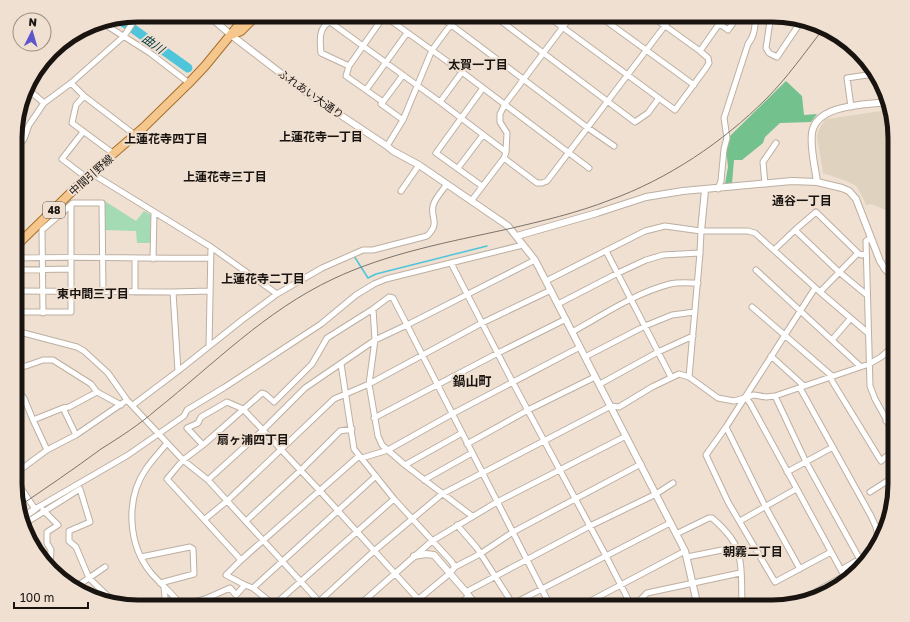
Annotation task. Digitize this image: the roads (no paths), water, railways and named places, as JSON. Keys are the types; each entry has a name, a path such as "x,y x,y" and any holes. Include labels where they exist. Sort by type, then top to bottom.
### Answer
{"main road":[{"name":"中間引野線","path":"22,240 190,82 243,22"},
{"name":"中間引野線","path":"231,35 241,31 250,22"}],"street":[{"path":"22,142 29,125 44,103 71,83 125,34 134,22"},
{"name":"ふれあい大通り","path":"216,22 300,88 393,151 419,165 472,200 508,226 517,236 535,260 551,290 686,554 697,600"},
{"path":"349,66 321,53 321,31 326,24 330,22 506,152"},
{"path":"379,22 349,66 346,76 383,102"},
{"path":"393,22 589,168"},
{"path":"447,22 523,80 614,146"},
{"path":"387,146 402,120 432,50 453,22"},
{"path":"502,22 635,122 648,113 659,98"},
{"path":"555,22 675,110 709,63 708,58 700,51 660,22"},
{"path":"472,200 504,158 506,152 507,133 500,122 500,114 505,104 566,22"},
{"path":"608,22 694,85"},
{"path":"504,158 537,183 542,183 551,177 668,22"},
{"path":"716,22 728,30 734,22"},
{"path":"718,189 727,138 724,118 748,44 753,35 755,22"},
{"path":"770,22 766,48 769,54 777,58 799,25"},
{"path":"700,51 719,24"},
{"path":"109,26 125,34 190,82"},
{"path":"366,90 407,33"},
{"path":"440,102 462,72"},
{"path":"402,120 381,104 403,75"},
{"path":"851,107 847,78 870,75"},
{"path":"71,83 84,96 135,135"},
{"path":"482,186 436,153 483,88"},
{"path":"31,93 44,103"},
{"path":"84,96 76,105 72,123 114,154"},
{"path":"817,182 812,142 812,131 814,125 823,115 830,111 882,103"},
{"path":"83,132 62,159 211,247 277,294"},
{"path":"458,168 483,136"},
{"path":"765,184 763,162 776,143"},
{"path":"401,191 419,165"},
{"path":"517,236 646,197 672,192 718,189 792,181 817,182 849,191 856,199 880,261 888,272"},
{"path":"133,405 277,294 322,268 363,250 373,250 427,236 435,225 433,204 447,184"},
{"path":"689,376 705,190"},
{"path":"43,313 42,230 73,202 102,203 103,292"},
{"path":"22,312 71,312 71,205"},
{"path":"774,250 816,212 861,255 866,254"},
{"path":"153,259 154,213"},
{"path":"546,281 645,231 656,227 665,226 701,231 748,231 755,233 850,319 868,333"},
{"path":"795,230 839,272 867,295"},
{"path":"871,238 866,241 870,386 888,423"},
{"path":"26,515 106,469 160,434 184,416 187,410 226,387 321,324 356,295 374,284 386,279 523,245"},
{"path":"209,346 211,247"},
{"path":"606,251 671,377"},
{"path":"820,292 858,252"},
{"path":"558,304 618,272 646,260 663,255 700,253"},
{"path":"22,258 210,258"},
{"path":"135,259 135,292"},
{"path":"208,480 263,430 305,388 375,340 535,260"},
{"path":"451,263 512,381 630,600"},
{"path":"22,270 71,269"},
{"path":"756,270 860,366"},
{"path":"572,332 632,299 671,284 698,283"},
{"path":"815,288 784,334 726,427 706,455 728,502 774,582 831,552"},
{"path":"205,520 282,450 334,399 369,384 482,323 551,290"},
{"path":"22,291 210,291"},
{"path":"173,292 178,371"},
{"path":"241,560 167,479 183,460 203,445 262,393 274,402 312,364 327,338 389,297 393,298 548,600"},
{"path":"752,307 832,376 832,381 881,461 888,455"},
{"path":"373,309 375,340 369,384 374,418 378,436 382,445 424,480 472,516"},
{"path":"585,357 645,326 672,315 695,312"},
{"path":"374,418 437,384 566,319"},
{"path":"832,340 850,319"},
{"path":"22,333 77,347 84,351 108,373 127,400 167,443 183,460 208,480 318,600"},
{"path":"600,384 658,352 693,336"},
{"path":"267,600 253,588 226,575 241,560 360,457 388,450 512,381 580,347"},
{"path":"320,600 374,551 442,494 611,406 619,407 671,377 679,374 689,376 718,398 734,401 754,395 766,397 775,396 869,364 881,357 888,350"},
{"path":"771,356 802,387 871,516 876,527 877,534"},
{"path":"22,366 43,360 53,360 91,384 97,392 121,405"},
{"path":"341,364 354,449 394,499 455,567"},
{"path":"468,444 528,410 595,377"},
{"path":"33,420 62,408 70,407 97,392"},
{"path":"22,396 47,450"},
{"path":"775,396 806,462 859,559"},
{"path":"745,397 750,403 844,575"},
{"path":"22,469 47,450 76,435 127,400"},
{"path":"203,445 187,428 198,423 201,417 228,402 243,409 301,470 418,599 449,574 455,567 480,554 513,532 641,464"},
{"path":"62,408 76,435"},
{"path":"726,427 765,506 800,569"},
{"path":"246,521 340,431 352,429"},
{"path":"405,465 462,433"},
{"path":"365,600 432,541 457,525 497,502 626,436"},
{"path":"167,443 145,470 137,487 132,512 133,533 137,548 150,572 178,600"},
{"path":"787,472 833,447"},
{"path":"424,480 472,453"},
{"path":"253,588 376,476"},
{"path":"870,492 888,480"},
{"path":"462,600 468,594 495,577 590,526 656,494 673,483"},
{"path":"22,488 38,507 58,525 47,532 47,543 51,550 50,560"},
{"path":"28,522 80,489 90,522 69,531 69,541 76,547 89,578 107,595"},
{"path":"740,521 796,489"},
{"path":"280,600 356,531 394,499"},
{"path":"676,534 712,518 731,538 737,547 740,562 742,600"},
{"path":"522,600 670,523"},
{"path":"457,525 477,548 508,600"},
{"path":"141,557 190,547 193,549 194,574 162,585"},
{"path":"593,600 686,554 737,547"},
{"path":"414,556 426,554 434,555 472,600"},
{"path":"841,570 862,557"},
{"path":"79,584 105,567"},
{"path":"641,600 647,594 693,582 740,573"},
{"path":"162,585 165,600"},
{"path":"202,600 230,588 236,595 245,585"}],"waterway":[{"name":"曲川","path":"124,23 188,68"},
{"path":"354,256 368,278 376,274 487,246"}],"tram line":[{"path":"23,503 143,421 262,322 308,292 333,279 397,255 534,223 585,209 632,191 674,170 694,158 732,130 749,115 782,82 820,33"}],"district":[{"name":"太賀一丁目","path":"478,65"},
{"name":"上蓮花寺一丁目","path":"321,137"},
{"name":"上蓮花寺四丁目","path":"166,139"},
{"name":"上蓮花寺三丁目","path":"225,177"},
{"name":"通谷一丁目","path":"802,201"},
{"name":"上蓮花寺二丁目","path":"263,279"},
{"name":"東中間三丁目","path":"93,294"},
{"name":"鍋山町","path":"472,381"},
{"name":"扇ヶ浦四丁目","path":"253,440"},
{"name":"朝霧二丁目","path":"753,552"}]}
